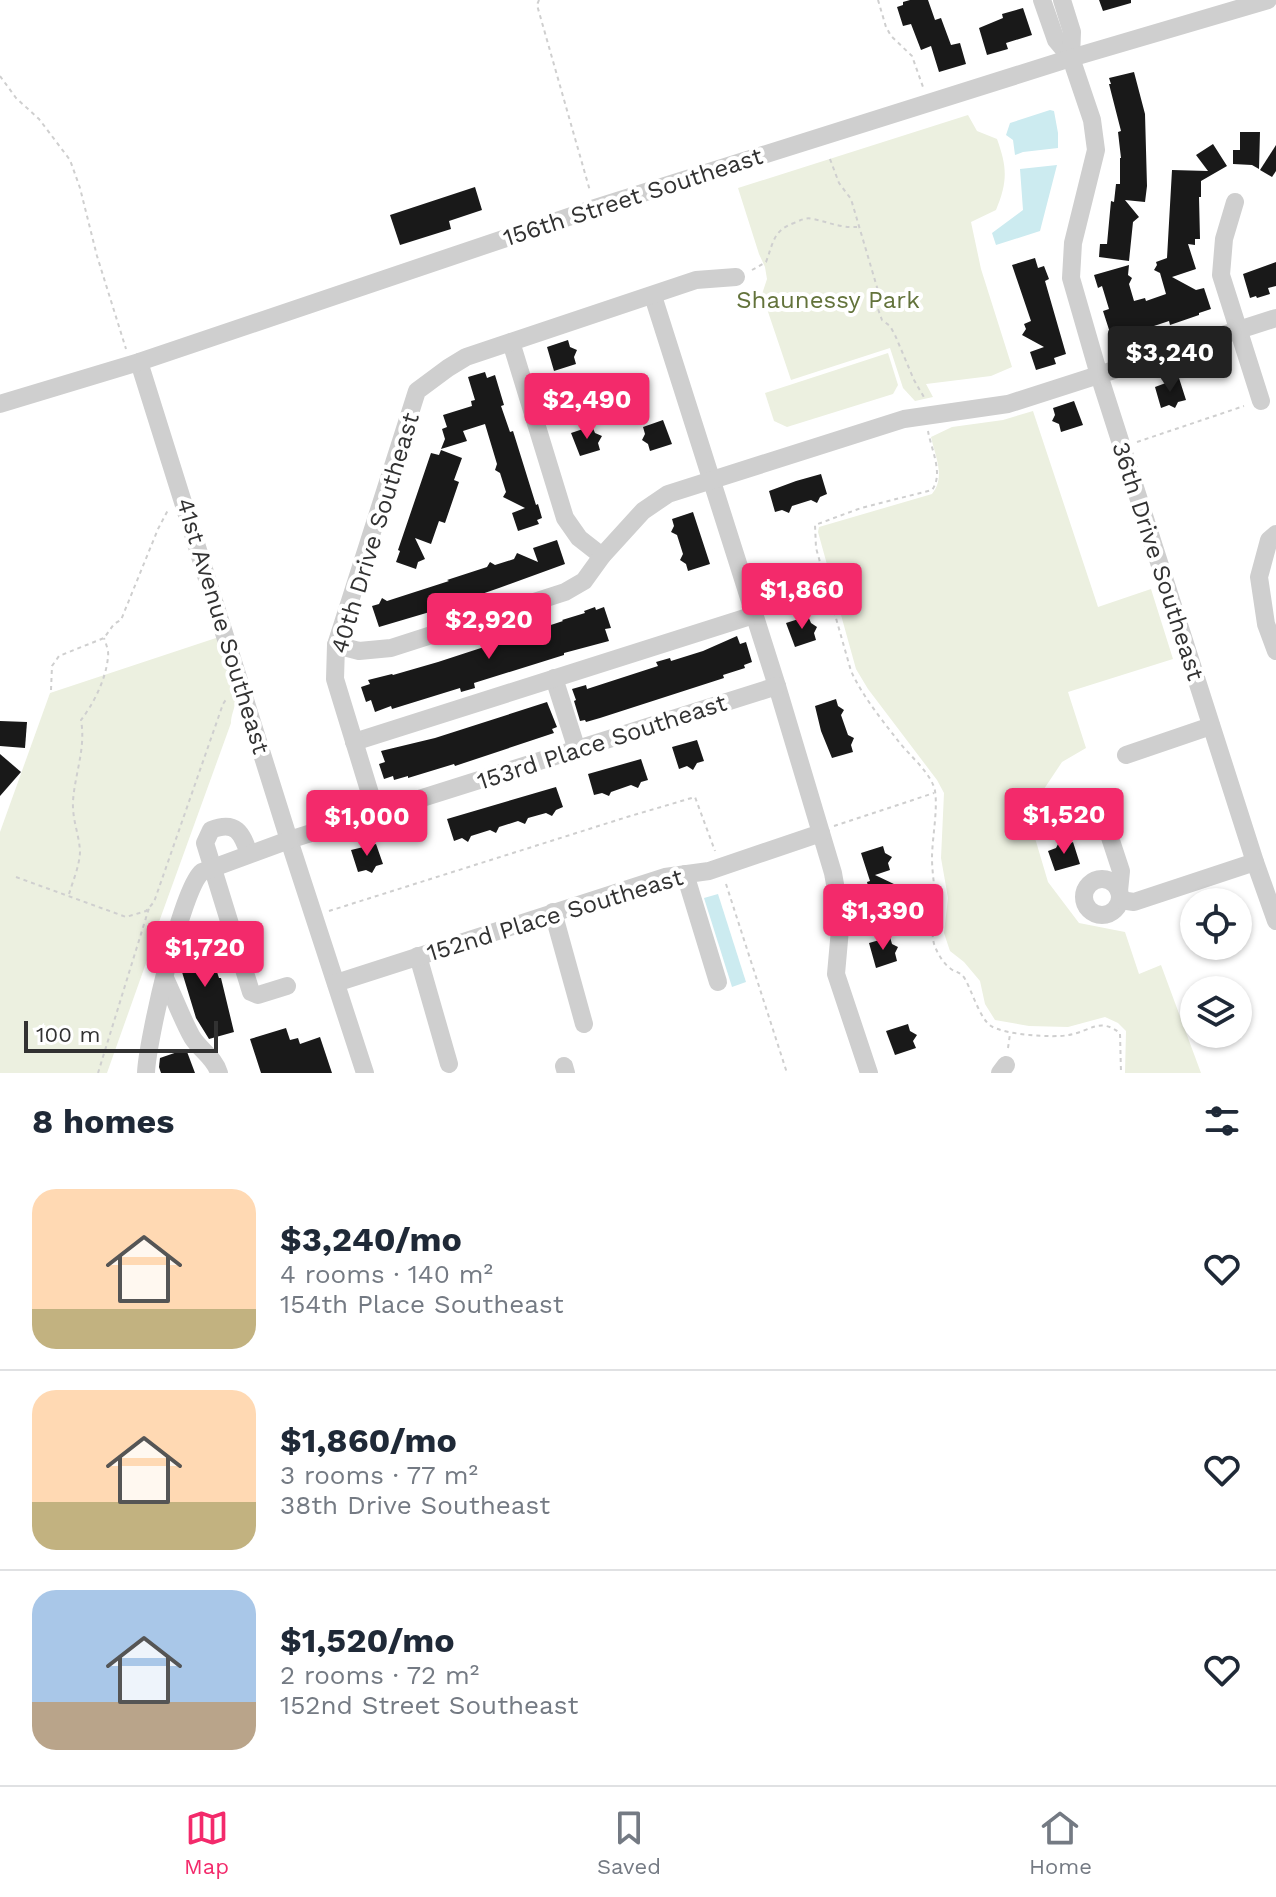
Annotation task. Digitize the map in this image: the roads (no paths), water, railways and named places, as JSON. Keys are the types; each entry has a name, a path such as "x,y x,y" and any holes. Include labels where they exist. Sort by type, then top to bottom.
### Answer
{"street":[{"name":"36th Drive Southeast","path":"1042,0 1056,40 1071,58"},
{"name":"36th Drive Southeast","path":"1062,0 1072,32 1071,58 1092,120 1096,150 1073,243 1071,278 1099,375 1276,921"},
{"name":"156th Street Southeast","path":"0,404 135,363 595,208 1071,58 1268,0"},
{"path":"1235,202 1224,239 1221,275 1261,401"},
{"path":"602,556 579,538 565,518 511,342 696,280 736,277"},
{"path":"653,296 833,873 841,918 836,974 869,1073"},
{"path":"336,645 359,651 391,648 565,592 584,581 643,511 668,494 711,479 904,419 1008,404 1276,318"},
{"name":"40th Drive Southeast","path":"376,813 335,679 336,645 417,391 466,357 511,342"},
{"name":"41st Avenue Southeast","path":"135,363 180,488 365,1073"},
{"path":"1276,534 1269,540 1259,577 1266,624 1276,651"},
{"path":"354,742 754,615"},
{"path":"554,678 577,750"},
{"name":"153rd Place Southeast","path":"211,868 289,840 777,686"},
{"path":"1126,755 1211,726"},
{"path":"1098,801 1121,871 1120,896 1134,902 1255,862"},
{"path":"249,854 244,837 227,826 211,830 205,843 251,992 258,995 287,986"},
{"name":"152nd Place Southeast","path":"336,983 665,877 709,871 820,832"},
{"path":"146,1073 146,1056 179,921 196,877 211,868"},
{"path":"685,874 718,982"},
{"path":"553,912 584,1024"},
{"path":"418,956 449,1064"},
{"path":"165,978 193,1039 211,1058 219,1073"}],"water":[{"path":"1054,111 1058,148 1015,155 1013,140 1006,135 1010,123"},
{"path":"1057,165 1040,231 996,245 992,233 1023,210 1020,169"},
{"path":"718,894 746,982 732,987 704,898"}],"park label":[{"name":"Shaunessy Park","path":"828,300"}]}
